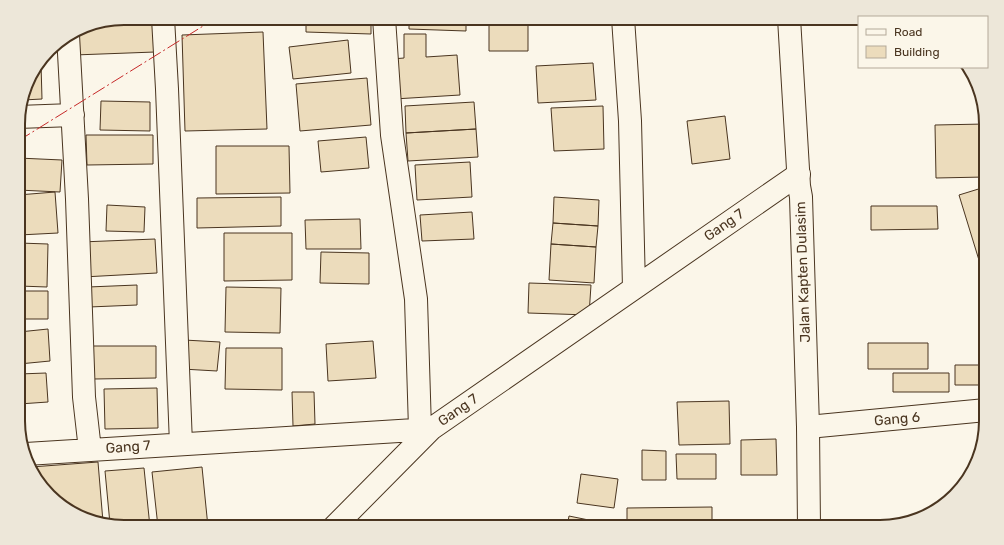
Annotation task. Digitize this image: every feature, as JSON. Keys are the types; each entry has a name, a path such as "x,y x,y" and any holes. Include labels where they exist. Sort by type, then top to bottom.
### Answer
{"street":[{"path":"163,25 181,444"},
{"path":"341,520 426,429 416,299 392,135 384,25"},
{"path":"623,25 630,121 634,288"},
{"name":"Jalan Kapten Dulasim","path":"789,25 799,186 801,197 808,427 809,520"},
{"path":"68,42 73,115 84,397 90,450"},
{"path":"25,117 73,115"},
{"name":"Gang 7","path":"30,454 426,429 799,174"},
{"name":"Gang 6","path":"808,427 979,411"}],"building":[{"path":"124,25 154,25 155,52 74,55 73,39 98,28"},
{"path":"306,25 371,25 371,34 306,32"},
{"path":"409,25 466,25 466,31 409,29"},
{"path":"489,25 528,25 528,51 489,51"},
{"path":"263,32 267,129 185,131 182,35"},
{"path":"404,34 426,34 426,57 457,55 460,95 394,99 392,59 404,58"},
{"path":"348,40 351,73 293,79 289,47"},
{"path":"593,63 596,100 538,103 536,66"},
{"path":"41,70 42,99 28,100 35,80"},
{"path":"367,78 371,125 300,131 296,84"},
{"path":"101,101 150,102 150,131 100,130"},
{"path":"474,102 476,129 406,133 405,106"},
{"path":"603,106 604,149 554,151 551,108"},
{"path":"725,116 730,159 692,164 687,121"},
{"path":"979,124 979,177 936,178 935,125"},
{"path":"476,129 478,157 408,161 406,133"},
{"path":"86,135 153,135 153,164 87,165"},
{"path":"366,137 369,168 321,172 318,141"},
{"path":"216,146 289,146 290,193 216,194"},
{"path":"25,158 62,160 60,192 25,190"},
{"path":"470,162 472,197 417,200 415,165"},
{"path":"979,189 979,260 959,195"},
{"path":"55,192 58,233 25,235 25,194"},
{"path":"281,197 281,226 197,228 197,198"},
{"path":"554,197 599,200 598,226 553,223"},
{"path":"107,205 145,207 144,232 106,231"},
{"path":"871,206 937,206 938,229 871,230"},
{"path":"472,212 474,239 422,241 420,215"},
{"path":"360,219 361,249 306,249 305,220"},
{"path":"553,223 598,226 596,247 551,244"},
{"path":"224,233 292,233 292,280 224,281"},
{"path":"155,239 157,273 83,277 81,242"},
{"path":"25,243 48,244 47,287 25,286"},
{"path":"551,244 596,247 594,283 549,280"},
{"path":"321,252 369,253 369,284 320,283"},
{"path":"529,283 591,285 589,315 528,313"},
{"path":"137,285 137,305 89,307 88,287"},
{"path":"226,287 281,288 280,333 225,332"},
{"path":"25,291 48,291 48,319 25,319"},
{"path":"48,329 50,361 25,363 25,331"},
{"path":"184,340 220,342 217,371 182,369"},
{"path":"373,341 376,378 328,381 326,344"},
{"path":"868,343 928,343 928,369 868,369"},
{"path":"93,346 156,346 156,378 94,379"},
{"path":"226,348 282,348 282,390 225,389"},
{"path":"955,365 979,365 979,385 955,385"},
{"path":"46,373 48,402 25,404 25,374"},
{"path":"893,373 949,373 949,392 893,392"},
{"path":"157,388 158,428 105,429 104,389"},
{"path":"292,392 314,392 315,424 293,426"},
{"path":"729,401 730,444 679,445 677,402"},
{"path":"776,439 777,475 741,475 741,440"},
{"path":"642,450 666,451 666,480 642,480"},
{"path":"676,454 716,454 716,479 677,479"},
{"path":"98,462 103,517 80,510 69,503 50,486 36,467"},
{"path":"202,467 207,520 157,520 152,472"},
{"path":"144,468 149,520 109,519 105,471"},
{"path":"581,474 618,479 614,508 577,503"},
{"path":"712,507 712,520 627,520 627,508"},
{"path":"569,516 589,520 568,520"}],"power":[{"path":"25,137 205,25"}]}
